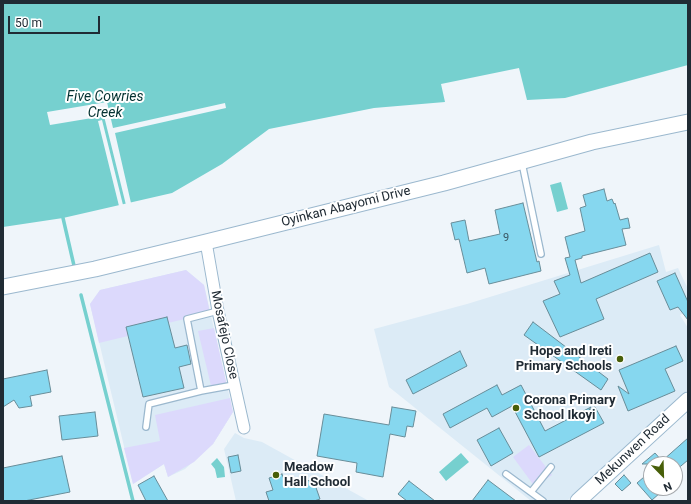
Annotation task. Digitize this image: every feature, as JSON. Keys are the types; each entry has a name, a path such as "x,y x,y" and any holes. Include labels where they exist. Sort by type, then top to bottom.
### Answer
{"street":[{"name":"Oyinkan Abayomi Drive","path":"3,287 66,275 206,242 444,183 592,142 688,122"},
{"name":"Mosafejo Close","path":"206,242 218,311 244,428"},
{"name":"Mekunwen Road","path":"578,501 688,400"}],"lane":[{"path":"521,161 541,254"},
{"path":"201,391 187,319 218,311"},
{"path":"146,427 149,404 201,391 234,385"},
{"path":"531,492 551,467"},
{"path":"506,474 543,501"}],"shaded area":[{"path":"659,245 666,272 678,268 688,289 688,310 680,315 688,328 688,390 567,501 531,501 389,387 374,329 467,304"},
{"path":"186,270 204,285 233,412 213,444 185,469 168,477 164,464 133,484 90,304 100,290"},
{"path":"186,270 204,285 210,313 168,323 167,317 127,327 128,336 99,343 90,304 100,290"},
{"path":"214,328 227,386 212,390 198,331"},
{"path":"230,398 233,412 213,444 194,462 168,477 164,464 133,484 124,448 160,441 155,415"},
{"name":"Meadow Hall School","path":"235,433 244,438 262,442 369,501 236,501 224,449"},
{"path":"529,445 552,475 535,487 513,457"}],"water":[{"name":"Five Cowries Creek","path":"3,3 688,3 688,65 565,98 527,100 519,68 441,84 445,102 374,108 269,129 222,164 172,193 63,218 3,227"},
{"path":"561,182 568,209 557,212 550,185"},
{"path":"461,453 469,462 446,481 439,472"},
{"path":"217,458 224,467 225,477 217,478 215,469 211,464"}],"pier":[{"path":"107,102 113,128 225,103 226,108 115,133 131,203 126,205 104,116 50,125 47,112"},
{"path":"102,120 123,205 119,206 98,121"}],"building":[{"path":"604,189 607,201 612,199 614,204 615,203 620,220 628,218 630,228 622,229 626,245 582,256 582,258 575,260 581,283 650,253 658,272 596,299 604,319 560,337 543,301 560,294 554,281 570,275 565,258 570,257 565,237 585,231 580,208 586,206 583,195"},
{"path":"523,203 537,262 539,261 541,271 489,284 485,268 467,273 459,239 455,240 451,223 465,220 469,241 500,234 495,210"},
{"path":"675,273 688,302 688,320 678,307 670,310 657,281"},
{"path":"167,317 175,348 187,345 191,364 179,367 184,388 143,397 126,327"},
{"path":"533,322 608,379 601,390 524,335"},
{"path":"676,346 683,361 665,369 675,391 628,411 618,386 629,394 619,370"},
{"path":"460,351 467,366 413,394 406,380"},
{"path":"47,370 51,392 30,396 32,406 19,408 14,400 3,407 3,379"},
{"path":"497,385 502,395 521,385 545,431 591,407 589,410 595,407 604,423 539,457 512,406 492,417 487,408 450,428 443,414"},
{"path":"392,407 416,411 413,427 407,426 405,437 390,434 383,477 356,472 357,463 317,456 324,414 389,425"},
{"path":"95,412 98,436 62,440 59,416"},
{"path":"499,428 513,453 491,466 477,440"},
{"path":"688,438 688,460 683,464 683,456 668,456"},
{"path":"238,455 241,471 231,473 228,457"},
{"path":"62,456 70,492 24,501 3,501 3,468"},
{"path":"282,474 286,485 292,483 293,486 313,479 320,499 314,501 269,501 266,492 273,490 269,478"},
{"path":"624,475 631,483 622,491 615,484"},
{"path":"154,476 168,501 146,501 138,485"},
{"path":"643,478 643,490 637,483"},
{"path":"488,480 516,501 472,501"},
{"path":"409,481 435,501 407,501 398,494"},
{"path":"648,496 657,496 652,500"}],"waterway":[{"path":"63,218 75,270"},
{"path":"81,295 133,501"}],"place":[{"name":"Hope and Ireti Primary Schools","path":"620,359"},
{"name":"Corona Primary School Ikoyi","path":"516,408"},
{"name":"Meadow Hall School","path":"276,475"}]}
